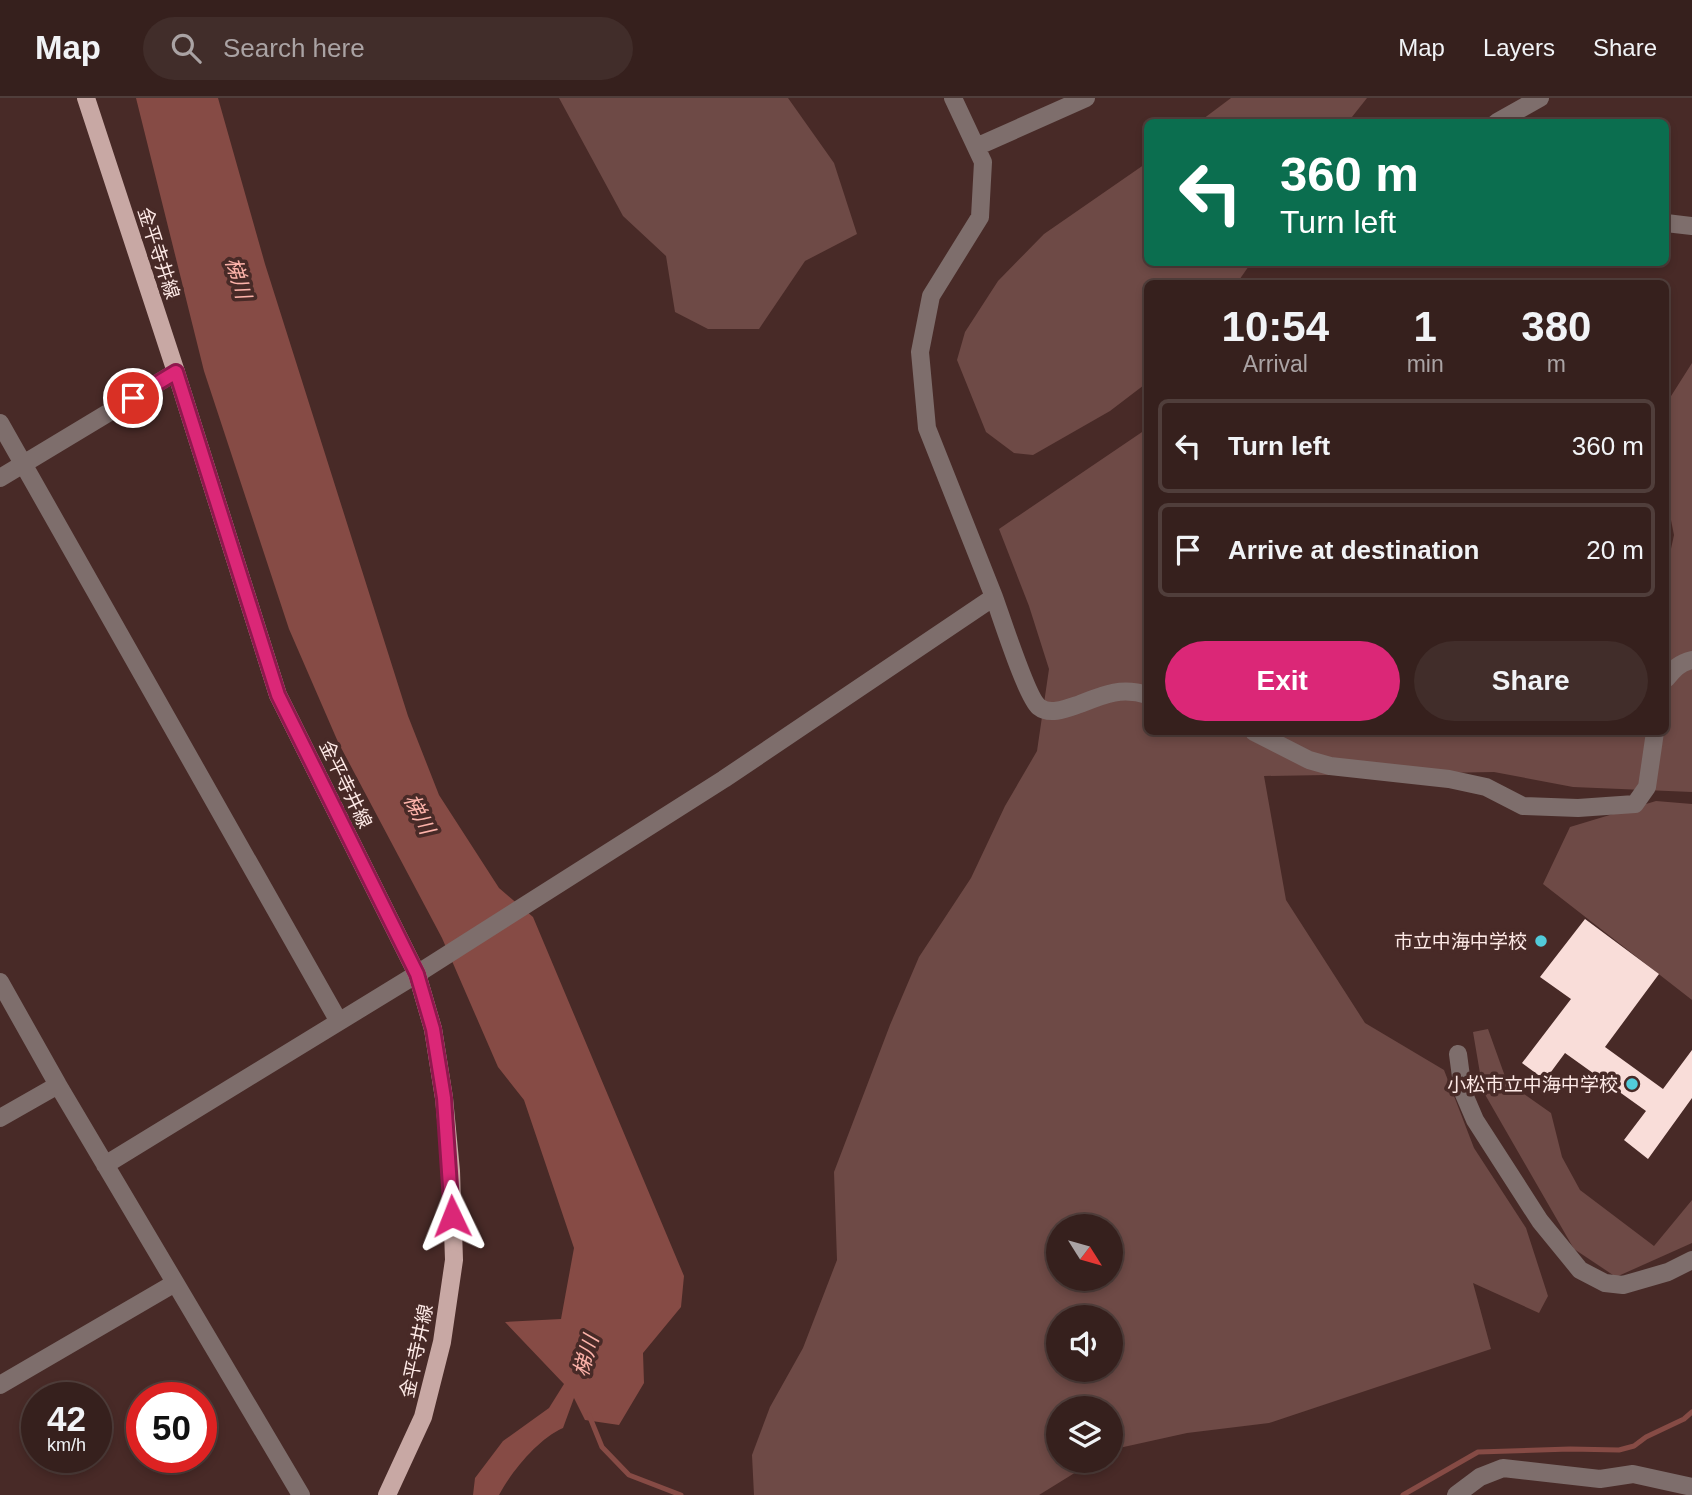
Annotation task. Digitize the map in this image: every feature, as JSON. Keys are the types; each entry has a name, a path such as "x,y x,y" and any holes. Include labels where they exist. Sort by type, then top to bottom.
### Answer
{"main road":[{"name":"金平寺井線","path":"86,98 278,695 417,974 433,1029 444,1098 451,1171 454,1261 442,1342 423,1417 387,1495"}],"street":[{"path":"953,98 982,162 980,217 932,296 920,352 927,428 1024,677 1038,706 1057,711 1109,692 1144,694"},
{"path":"976,147 1086,98"},
{"path":"1502,119 1540,98"},
{"path":"1669,223 1692,226"},
{"path":"0,478 176,372"},
{"path":"0,423 338,1020"},
{"path":"105,1165 417,974 724,779 994,597"},
{"path":"1669,675 1674,668 1692,660"},
{"path":"1260,735 1309,760 1330,766 1449,779 1486,788 1523,806 1578,808 1635,804 1647,787 1655,735"},
{"path":"0,982 301,1495"},
{"path":"1458,1054 1463,1092 1475,1120 1540,1221 1580,1270 1605,1283 1623,1285 1668,1272 1692,1260"},
{"path":"0,1118 58,1085"},
{"path":"0,1385 175,1283"},
{"path":"1456,1495 1480,1477 1503,1468 1600,1479 1633,1474 1692,1487"}],"shaded area":[{"path":"559,98 788,98 834,163 857,234 805,261 759,329 708,329 675,312 666,256 623,216"},
{"path":"1231,98 1367,98 1350,119 1203,119"},
{"path":"1144,165 1144,266 1249,266 1239,280 1144,280 1144,385 1110,411 1033,455 1014,453 986,432 957,360 965,332 998,281 1044,234"},
{"path":"1692,363 1692,792 1573,787 1494,772 1264,776 1286,900 1365,1023 1444,1070 1474,1148 1526,1228 1548,1296 1539,1313 1473,1283 1491,1349 1269,1423 1187,1433 1123,1447 1123,1396 1046,1396 1046,1473 1075,1473 1039,1495 754,1495 752,1455 770,1407 803,1348 837,1260 834,1172 919,957 971,878 1005,806 1037,751 1049,669 1029,606 999,529 1144,431 1144,735 1669,735 1669,558 1674,535 1669,510 1669,399"},
{"path":"1656,801 1692,804 1692,1000 1543,884 1570,827"},
{"path":"1488,1029 1507,1082 1551,1113 1562,1157 1580,1190 1654,1246 1692,1200 1692,1243 1616,1277 1574,1249 1483,1091 1473,1032"}],"water":[{"name":"梯川","path":"136,98 218,98 265,264 408,716 439,795 499,888 533,917 684,1276 681,1307 643,1353 644,1383 619,1425 585,1420 574,1398 563,1428 544,1440 526,1457 499,1495 473,1495 475,1478 503,1441 549,1408 564,1384 505,1322 561,1319 574,1248 524,1100 498,1067 442,938 338,742 289,629 204,371"}],"building":[{"path":"1585,919 1659,974 1605,1047 1663,1089 1692,1050 1692,1098 1648,1159 1624,1140 1646,1111 1565,1053 1545,1080 1522,1063 1571,999 1540,977"}],"waterway":[{"path":"1403,1495 1478,1452 1619,1450 1634,1446 1692,1412"},
{"path":"589,1415 602,1447 629,1475 681,1495"}],"place":[{"name":"市立中海中学校","path":"1541,941"},
{"name":"小松市立中海中学校","path":"1632,1084"}],"route":[{"path":"133,398 176,372 278,695 417,974 433,1029 444,1098 452,1216"}]}
